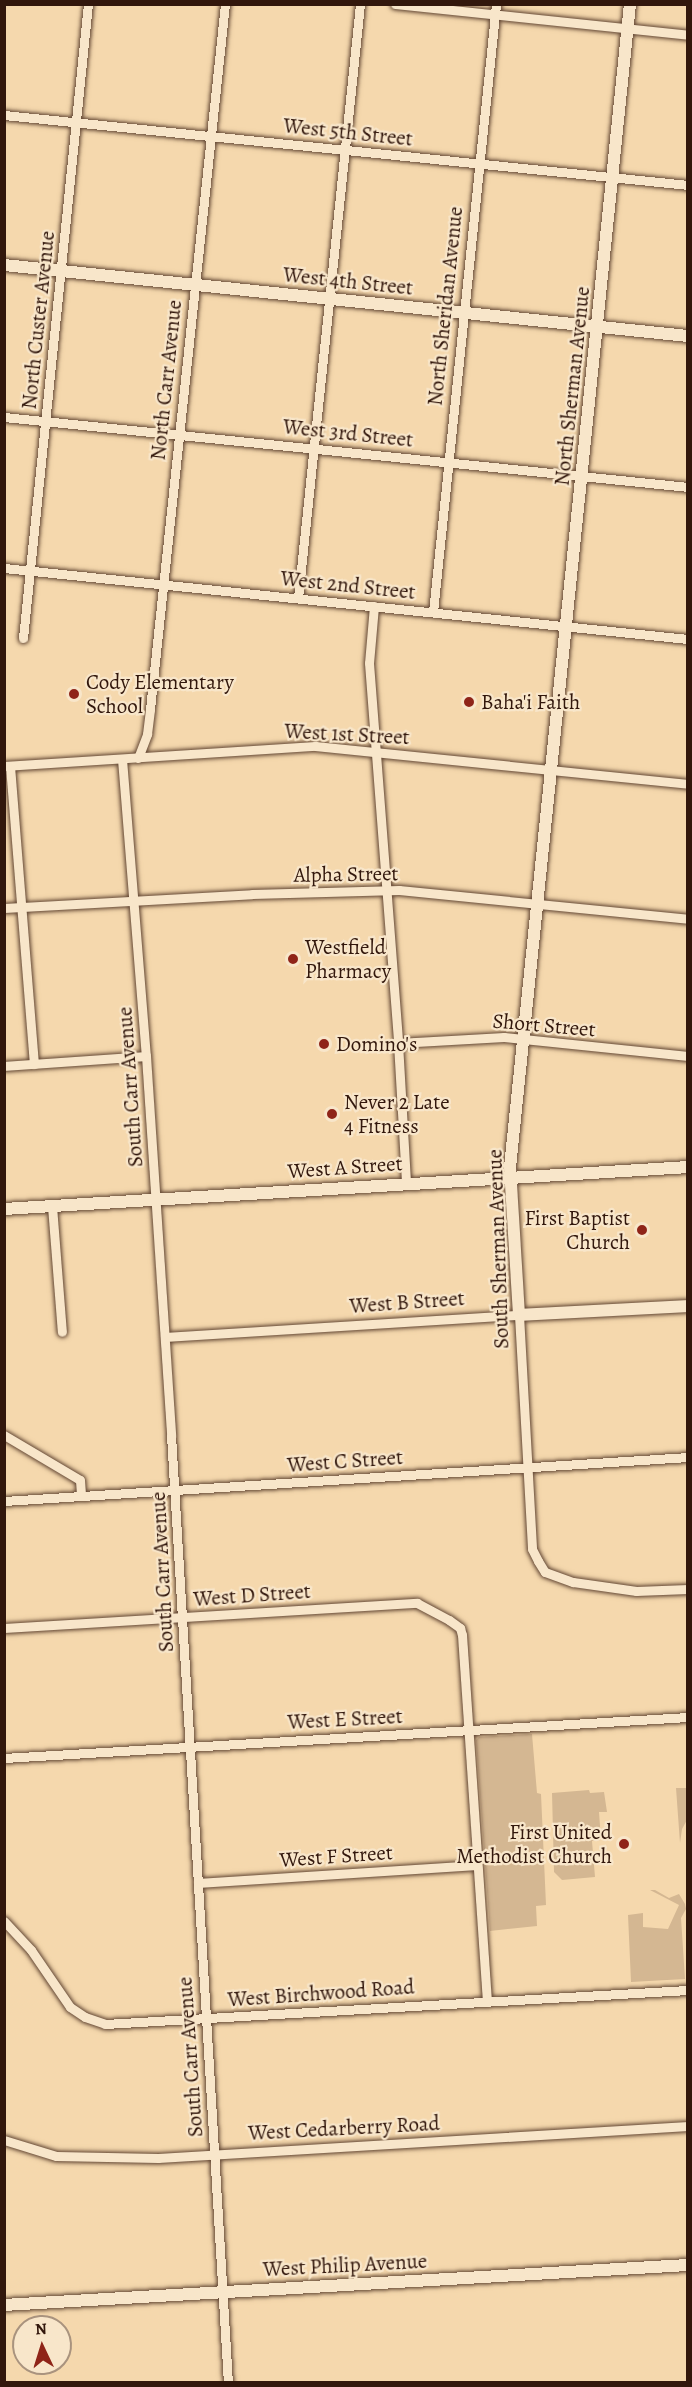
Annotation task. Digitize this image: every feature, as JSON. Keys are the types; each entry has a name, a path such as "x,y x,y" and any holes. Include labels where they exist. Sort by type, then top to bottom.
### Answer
{"street":[{"name":"North Custer Avenue","path":"23,638 88,4"},
{"name":"North Carr Avenue","path":"138,758 147,735 150,709 225,4"},
{"path":"298,598 360,4"},
{"path":"395,4 495,10 687,35"},
{"name":"North Sherman Avenue","path":"551,770 630,4"},
{"name":"North Sheridan Avenue","path":"433,612 495,10"},
{"name":"West 5th Street","path":"4,115 687,185"},
{"name":"West 4th Street","path":"4,265 687,336"},
{"name":"West 3rd Street","path":"4,417 687,487"},
{"name":"West 2nd Street","path":"4,568 687,639"},
{"path":"374,606 369,663 398,1042 406,1183"},
{"name":"West 1st Street","path":"7,766 315,746 687,784"},
{"name":"South Carr Avenue","path":"122,759 156,1199 228,2382"},
{"path":"7,766 34,1064"},
{"name":"South Sherman Avenue","path":"551,770 510,1177 532,1549 545,1572 573,1582 636,1592 687,1589"},
{"name":"Alpha Street","path":"4,908 133,900 386,890 687,919"},
{"name":"Short Street","path":"398,1042 470,1037 524,1039 687,1056"},
{"path":"4,1066 146,1056"},
{"name":"West A Street","path":"4,1209 687,1167"},
{"path":"52,1206 62,1332"},
{"name":"West B Street","path":"165,1337 687,1306"},
{"path":"4,1435 80,1480 81,1496"},
{"name":"West C Street","path":"4,1501 687,1457"},
{"name":"West D Street","path":"4,1628 417,1603 459,1628 467,1730"},
{"name":"West E Street","path":"4,1758 687,1717"},
{"path":"467,1730 487,2001"},
{"name":"West F Street","path":"198,1883 476,1865"},
{"name":"West Birchwood Road","path":"4,1921 31,1950 70,2007 85,2017 105,2024 687,1990"},
{"name":"West Cedarberry Road","path":"5,2140 56,2156 158,2158 687,2126"},
{"name":"West Philip Avenue","path":"4,2305 687,2265"}],"shaded area":[{"path":"532,1734 537,1793 541,1794 546,1905 536,1906 537,1926 490,1931 476,1740 479,1737"},
{"path":"676,1788 687,1788 687,1820 682,1829 680,1843"},
{"path":"589,1790 590,1793 604,1792 607,1812 599,1812 601,1840 592,1841 595,1877 562,1880 554,1872 552,1793"},
{"path":"650,1890 655,1890 669,1898 679,1894 685,1904 686,1909 681,1918 685,1979 631,1982 628,1915 643,1913 643,1927 668,1929 679,1905"}],"place":[{"name":"Cody Elementary School","path":"74,694"},
{"name":"Baha'i Faith","path":"469,702"},
{"name":"Westfield Pharmacy","path":"293,959"},
{"name":"Domino's","path":"324,1044"},
{"name":"Never 2 Late 4 Fitness","path":"332,1114"},
{"name":"First Baptist Church","path":"642,1230"},
{"name":"First United Methodist Church","path":"624,1844"}]}
